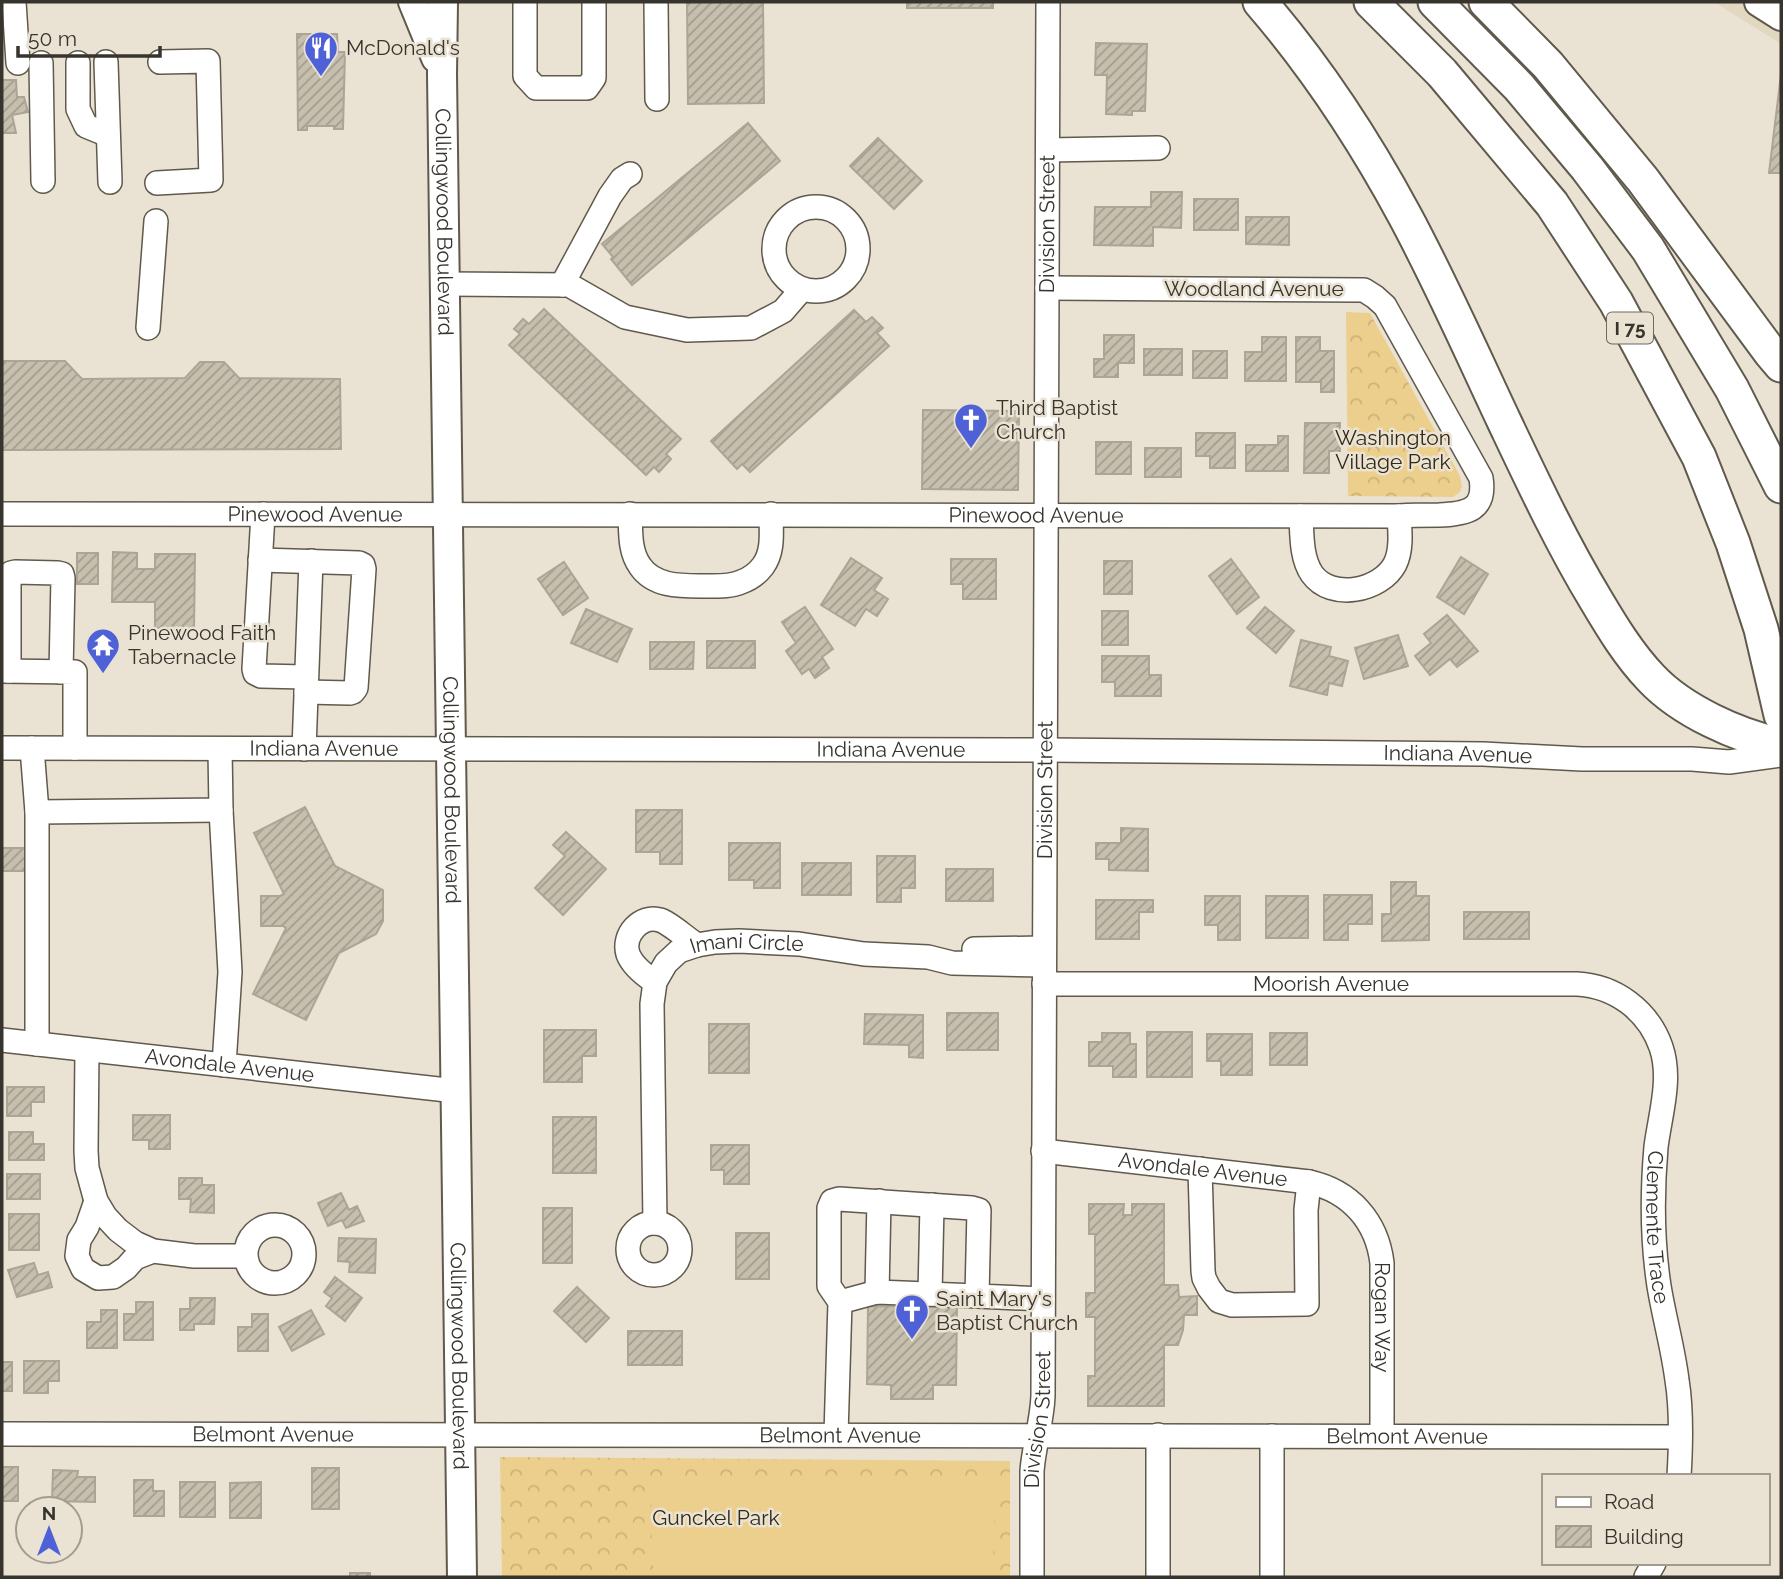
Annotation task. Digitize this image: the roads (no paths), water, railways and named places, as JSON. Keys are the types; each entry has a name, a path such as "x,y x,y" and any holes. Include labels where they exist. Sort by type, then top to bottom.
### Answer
{"highway":[{"path":"1260,2 1345,115 1384,178 1455,318 1556,531 1629,652 1657,684 1674,698 1712,720 1776,739"},
{"name":"I 75","path":"1371,2 1442,73 1552,204 1616,302 1699,457 1733,543 1761,629 1776,739"},
{"name":"I 75","path":"1435,2 1519,87 1587,168 1648,249 1732,389 1781,486"},
{"path":"1486,2 1548,65 1643,180 1781,365"}],"main road":[{"path":"413,2 442,74"},
{"name":"Collingwood Boulevard","path":"443,2 462,1577"},
{"path":"1759,2 1781,16"}],"street":[{"path":"15,2 29,63 44,181"},
{"path":"525,2 525,76 536,88 587,88 594,78 594,2"},
{"path":"656,2 657,99"},
{"name":"Division Street","path":"1032,1577 1032,1471 1043,1396 1048,2"},
{"path":"157,183 211,180 208,61 160,62"},
{"path":"106,62 110,183"},
{"path":"78,63 78,109 86,126 108,135"},
{"path":"1048,150 1157,148"},
{"path":"562,285 610,196 622,179 630,174"},
{"path":"148,328 156,221"},
{"path":"445,284 569,285 625,317 687,330 751,328 783,311 803,289"},
{"name":"Woodland Avenue","path":"1047,288 1364,290 1385,306 1481,478"},
{"name":"Pinewood Avenue","path":"2,514 1399,516 1461,514 1472,509 1480,500 1483,491 1481,478"},
{"path":"260,560 363,565 356,688 353,692 255,673 262,514"},
{"path":"630,514 632,546 640,566 654,579 676,586 726,586 738,584 757,573 770,553 771,514"},
{"path":"1301,516 1305,558 1314,577 1337,589 1352,590 1367,588 1389,573 1399,548 1399,516"},
{"path":"304,750 311,562"},
{"path":"61,672 62,574 11,573 6,671 75,673 75,748"},
{"name":"Indiana Avenue","path":"2,748 1046,750 1483,754 1729,762 1776,739"},
{"path":"32,748 37,812 37,1044"},
{"path":"220,749 230,972 224,1065"},
{"path":"37,812 221,810"},
{"path":"655,1223 652,1004 655,982 644,975 628,954 628,942 637,925 646,919 658,919 697,945"},
{"name":"Imani Circle","path":"655,982 666,963 679,951 697,945 739,941 799,944 864,954 928,957 952,949 1044,965"},
{"name":"Moorish Avenue","path":"1044,965 1577,984 1601,988 1618,995"},
{"name":"Clemente Trace","path":"1618,995 1646,1019 1659,1041 1665,1063 1665,1086 1655,1158 1654,1227 1659,1286 1677,1380 1679,1474"},
{"name":"Avondale Avenue","path":"2,1040 456,1091"},
{"path":"86,1050 86,1151 96,1201 105,1216 135,1243 153,1251 194,1256 245,1256"},
{"name":"Avondale Avenue","path":"1043,1151 1309,1182 1334,1190 1357,1206"},
{"path":"1200,1169 1204,1278 1219,1301 1233,1305 1307,1304 1306,1210 1309,1182"},
{"path":"96,1201 87,1227 79,1240 77,1256 83,1269 98,1278 114,1277 135,1258 153,1251"},
{"path":"836,1435 840,1302 829,1286 829,1208 832,1201 879,1201 979,1210 977,1296"},
{"path":"877,1292 879,1201"},
{"path":"930,1294 932,1205"},
{"name":"Rogan Way","path":"1357,1206 1374,1232 1381,1252 1382,1436"},
{"path":"840,1302 877,1292 1043,1299"},
{"name":"Belmont Avenue","path":"2,1434 1679,1437"},
{"path":"1158,1435 1158,1577"},
{"path":"1272,1436 1272,1577"}],"place":[{"name":"McDonald's","path":"321,78"},
{"name":"Third Baptist Church","path":"971,450"},
{"name":"Pinewood Faith Tabernacle","path":"103,675"},
{"name":"Saint Mary's Baptist Church","path":"912,1341"}],"park label":[{"name":"Washington Village Park","path":"1393,450"},
{"name":"Gunckel Park","path":"716,1518"}]}
